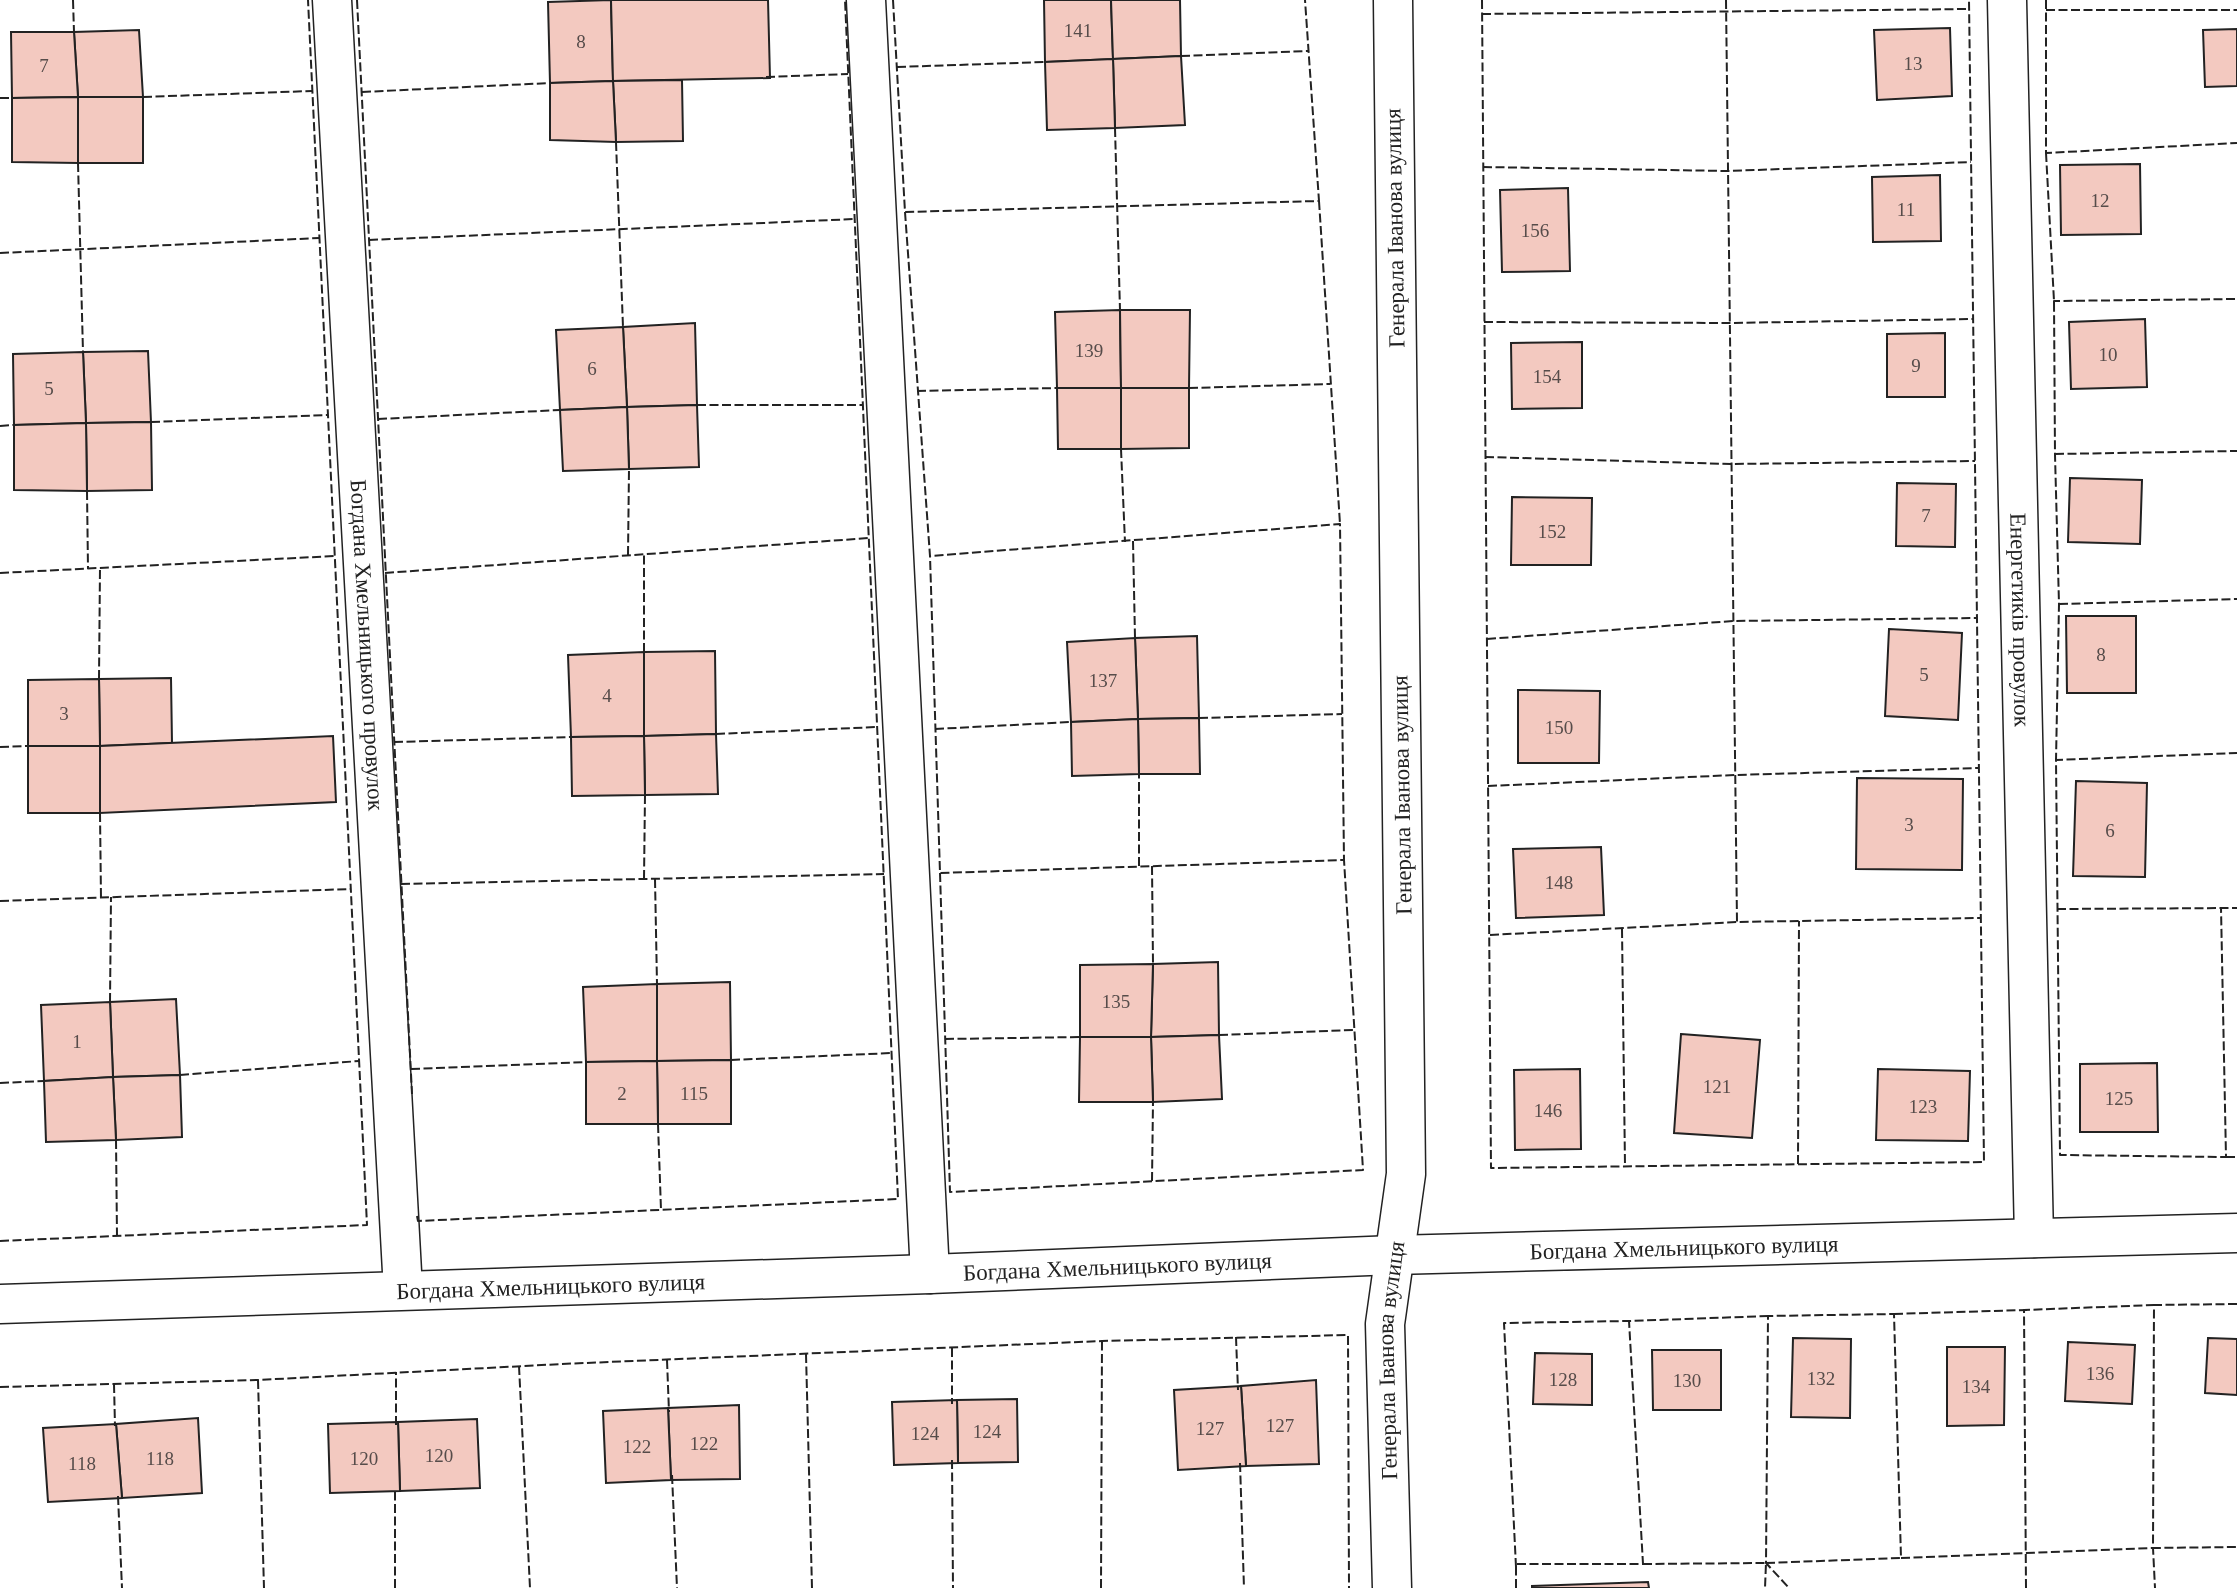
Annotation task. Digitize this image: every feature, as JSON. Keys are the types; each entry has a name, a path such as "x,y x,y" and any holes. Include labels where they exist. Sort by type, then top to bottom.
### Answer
{"street":[{"name":"Богдана Хмельницького провулок","path":"332,0 403,1290"},
{"path":"866,0 930,1274"},
{"name":"Генерала Іванова вулиця","path":"1392,1588 1385,1324 1406,1174 1393,0"},
{"name":"Енергетиків провулок","path":"2007,0 2034,1238"},
{"name":"Богдана Хмельницького вулиця","path":"0,1304 930,1274 1394,1255 2237,1233"}],"building":[{"path":"611,0 613,81 550,83 548,2"},
{"path":"611,0 768,0 770,78 613,81"},
{"path":"1044,0 1111,0 1113,59 1045,62"},
{"path":"1111,0 1180,0 1181,56 1113,59"},
{"path":"1950,28 1952,96 1877,100 1874,30"},
{"path":"2237,29 2237,86 2205,87 2203,30"},
{"path":"139,30 143,97 78,97 74,32"},
{"path":"11,32 74,32 78,97 12,98"},
{"path":"1181,56 1185,125 1115,128 1113,59"},
{"path":"1113,59 1115,128 1047,130 1045,62"},
{"path":"682,80 683,141 616,142 613,81"},
{"path":"613,81 616,142 550,140 550,83"},
{"path":"78,97 78,163 12,162 12,98"},
{"path":"78,97 143,97 143,163 78,163"},
{"path":"2140,164 2141,234 2061,235 2060,165"},
{"path":"1940,175 1941,241 1873,242 1872,177"},
{"path":"1568,188 1570,271 1502,272 1500,190"},
{"path":"1120,310 1121,388 1057,388 1055,312"},
{"path":"1120,310 1190,310 1189,388 1121,388"},
{"path":"2145,319 2147,387 2071,389 2069,322"},
{"path":"695,323 697,405 627,407 623,327"},
{"path":"623,327 627,407 560,410 556,330"},
{"path":"1945,333 1945,397 1887,397 1887,334"},
{"path":"1582,342 1582,408 1512,409 1511,343"},
{"path":"148,351 151,422 86,423 83,352"},
{"path":"83,352 86,423 14,425 13,354"},
{"path":"1057,388 1121,388 1121,449 1058,449"},
{"path":"1121,388 1189,388 1189,448 1121,449"},
{"path":"697,405 699,467 629,469 627,407"},
{"path":"627,407 629,469 563,471 560,410"},
{"path":"151,422 152,490 87,491 86,423"},
{"path":"86,423 87,491 14,490 14,425"},
{"path":"2070,478 2142,480 2140,544 2068,542"},
{"path":"1897,483 1956,484 1955,547 1896,546"},
{"path":"1512,497 1592,498 1591,565 1511,565"},
{"path":"2066,616 2136,616 2136,693 2067,693"},
{"path":"1889,629 1962,633 1958,720 1885,716"},
{"path":"1197,636 1199,718 1138,719 1135,638"},
{"path":"1135,638 1138,719 1071,722 1067,642"},
{"path":"715,651 716,734 644,736 644,652"},
{"path":"644,652 644,736 571,737 568,655"},
{"path":"171,678 172,743 100,746 99,679"},
{"path":"99,679 100,746 28,746 28,680"},
{"path":"1518,690 1600,691 1599,763 1518,763"},
{"path":"1199,718 1200,774 1139,774 1138,719"},
{"path":"1138,719 1139,774 1072,776 1071,722"},
{"path":"716,734 718,794 645,795 644,736"},
{"path":"333,736 336,802 100,813 100,746"},
{"path":"644,736 645,795 572,796 571,737"},
{"path":"28,746 100,746 100,813 28,813"},
{"path":"1857,778 1963,779 1962,870 1856,869"},
{"path":"2076,781 2147,783 2145,877 2073,876"},
{"path":"1601,847 1604,915 1516,918 1513,849"},
{"path":"1218,962 1219,1035 1151,1037 1153,964"},
{"path":"1153,964 1151,1037 1080,1037 1080,965"},
{"path":"730,982 731,1060 657,1061 657,984"},
{"path":"657,984 657,1061 586,1062 583,987"},
{"path":"176,999 180,1075 113,1077 110,1002"},
{"path":"110,1002 113,1077 44,1081 41,1005"},
{"path":"1681,1034 1760,1040 1752,1138 1674,1133"},
{"path":"1219,1035 1222,1099 1153,1102 1151,1037"},
{"path":"1080,1037 1151,1037 1153,1102 1079,1102"},
{"path":"731,1060 731,1124 658,1124 657,1061"},
{"path":"657,1061 658,1124 586,1124 586,1062"},
{"path":"2157,1063 2158,1132 2080,1132 2080,1064"},
{"path":"1580,1069 1581,1149 1515,1150 1514,1070"},
{"path":"1878,1069 1970,1071 1968,1141 1876,1140"},
{"path":"180,1075 182,1137 116,1140 113,1077"},
{"path":"113,1077 116,1140 46,1142 44,1081"},
{"path":"1793,1338 1851,1339 1850,1418 1791,1417"},
{"path":"2208,1338 2237,1339 2237,1395 2205,1393"},
{"path":"2068,1342 2135,1345 2132,1404 2065,1401"},
{"path":"1947,1347 2005,1347 2004,1425 1947,1426"},
{"path":"1652,1350 1721,1350 1721,1410 1653,1410"},
{"path":"1535,1353 1592,1354 1592,1405 1533,1404"},
{"path":"1316,1380 1319,1464 1246,1466 1241,1386"},
{"path":"1241,1386 1246,1466 1178,1470 1174,1390"},
{"path":"1017,1399 1018,1462 958,1463 957,1400"},
{"path":"957,1400 958,1463 894,1465 892,1402"},
{"path":"739,1405 740,1479 671,1480 668,1408"},
{"path":"668,1408 671,1480 606,1483 603,1411"},
{"path":"198,1418 202,1493 122,1498 116,1424"},
{"path":"477,1419 480,1488 400,1491 398,1422"},
{"path":"398,1422 400,1491 330,1493 328,1424"},
{"path":"116,1424 122,1498 48,1502 43,1428"},
{"path":"1648,1582 1649,1588 1532,1588 1532,1586"}],"fence":[{"path":"73,0 74,32"},
{"path":"0,1241 367,1225 308,0"},
{"path":"357,0 412,1094"},
{"path":"417,1216 418,1221 898,1199 845,0"},
{"path":"893,0 905,212 1319,201 1305,0"},
{"path":"1482,0 1491,1168 1984,1162 1969,0"},
{"path":"1726,0 1737,922"},
{"path":"2046,0 2046,153 2237,143"},
{"path":"1482,14 1969,9"},
{"path":"2046,10 2237,10"},
{"path":"1181,56 1308,51"},
{"path":"897,67 1045,62"},
{"path":"766,77 848,74"},
{"path":"362,92 550,83"},
{"path":"143,97 312,91"},
{"path":"0,98 12,98"},
{"path":"1115,128 1120,310"},
{"path":"616,142 623,327"},
{"path":"2046,153 2054,301 2059,604 2056,760 2060,1155 2226,1157 2221,908"},
{"path":"1483,167 1728,171 1971,162"},
{"path":"78,163 83,352"},
{"path":"1319,201 1340,524"},
{"path":"905,212 930,556 940,873 1344,860 1340,524 930,556"},
{"path":"369,240 855,219"},
{"path":"0,253 319,238"},
{"path":"2054,304 2054,301 2237,299"},
{"path":"1484,322 1729,323 1973,319"},
{"path":"1189,388 1330,384"},
{"path":"917,391 1057,388"},
{"path":"697,405 863,405"},
{"path":"378,419 560,410"},
{"path":"151,422 327,415"},
{"path":"0,426 14,425"},
{"path":"1121,449 1125,542"},
{"path":"2055,454 2237,451"},
{"path":"1485,457 1731,464 1975,461"},
{"path":"628,555 629,469"},
{"path":"87,491 88,569"},
{"path":"385,573 869,538"},
{"path":"1133,541 1135,638"},
{"path":"644,554 644,652"},
{"path":"0,573 335,556"},
{"path":"99,679 100,568"},
{"path":"2059,604 2237,599"},
{"path":"1487,639 1733,621 1976,618"},
{"path":"1199,718 1342,714"},
{"path":"935,729 1071,722"},
{"path":"716,734 877,727"},
{"path":"394,742 571,737"},
{"path":"0,747 28,746"},
{"path":"2056,758 2237,753"},
{"path":"1488,786 1979,768"},
{"path":"1139,774 1139,866"},
{"path":"644,879 645,795"},
{"path":"100,813 101,898"},
{"path":"940,873 950,1192 1363,1170 1344,860"},
{"path":"1152,866 1153,964"},
{"path":"401,884 884,874"},
{"path":"655,879 657,984"},
{"path":"0,901 351,889"},
{"path":"110,1002 111,897"},
{"path":"2057,909 2237,908"},
{"path":"1490,935 1737,922 1980,918"},
{"path":"1798,1164 1799,921"},
{"path":"1622,929 1625,1166"},
{"path":"1219,1035 1354,1030"},
{"path":"945,1039 1080,1037"},
{"path":"731,1060 892,1053"},
{"path":"180,1075 359,1061"},
{"path":"411,1069 586,1062"},
{"path":"0,1083 44,1081"},
{"path":"1152,1181 1153,1102"},
{"path":"658,1124 661,1210"},
{"path":"116,1140 117,1236"},
{"path":"2226,1157 2237,1157"},
{"path":"2153,1305 2237,1304"},
{"path":"2026,1588 2024,1310 2154,1305 2153,1548 2237,1547"},
{"path":"1894,1314 2027,1310"},
{"path":"1766,1563 1901,1558 1894,1314 1768,1316 1766,1563 1789,1588"},
{"path":"1516,1588 1516,1564 1643,1564 1629,1321 1768,1316"},
{"path":"1516,1567 1504,1323 1629,1321"},
{"path":"0,1387 258,1380 1102,1341 1348,1335 1349,1588"},
{"path":"1236,1337 1238,1390"},
{"path":"1101,1588 1102,1341"},
{"path":"952,1348 952,1404"},
{"path":"806,1354 812,1588"},
{"path":"667,1360 669,1412"},
{"path":"519,1366 530,1588"},
{"path":"396,1372 396,1425"},
{"path":"258,1380 264,1588"},
{"path":"114,1384 115,1426"},
{"path":"952,1460 953,1588"},
{"path":"1240,1463 1244,1588"},
{"path":"672,1475 677,1588"},
{"path":"395,1488 395,1588"},
{"path":"118,1496 122,1588"},
{"path":"1901,1558 2153,1548 2155,1588"},
{"path":"1643,1564 1766,1563 1765,1588"}]}
